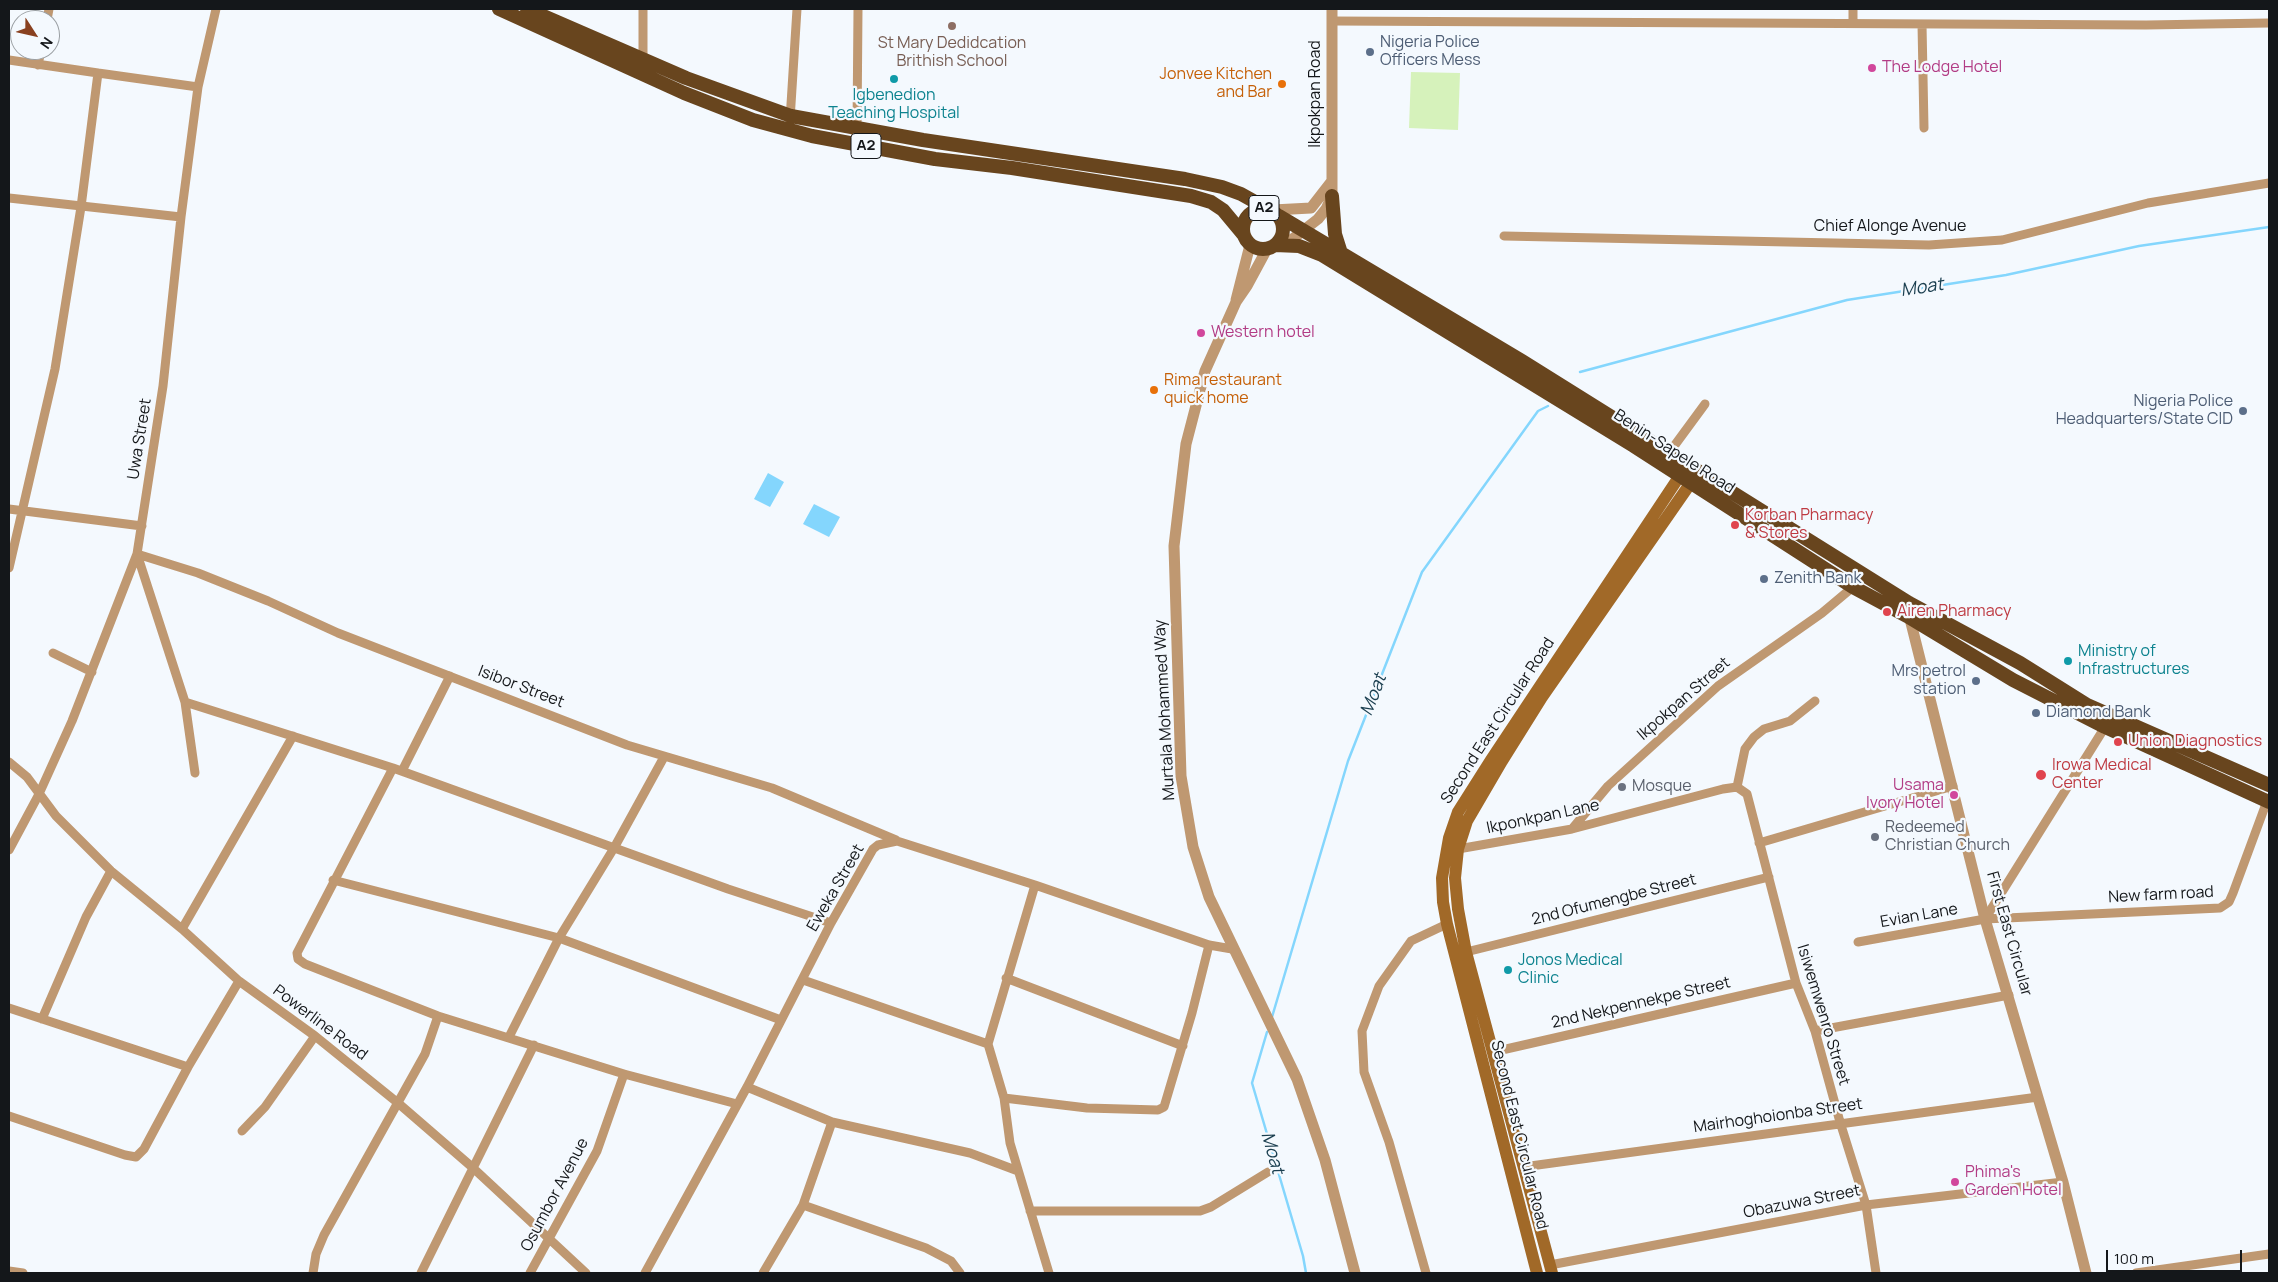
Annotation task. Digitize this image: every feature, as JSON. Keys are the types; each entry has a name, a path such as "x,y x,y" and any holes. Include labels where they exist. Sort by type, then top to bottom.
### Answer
{"highway":[{"name":"A2","path":"498,9 684,93 753,120 854,144 934,159 1012,168 1192,196 1211,202 1223,210 1246,239 1276,246 1282,235 1282,222 1273,212 1241,194 1222,187 1185,179 857,129 791,116 746,101 643,60 528,9"},
{"path":"1332,196 1335,234 1341,253"},
{"name":"A2","path":"1246,239 1242,227 1248,214 1260,208 1273,212"},
{"name":"Benin-Sapele Road","path":"1273,212 1522,361 1669,453 2013,680 2105,727 2268,801"},
{"name":"Benin-Sapele Road","path":"1276,246 1299,246 1322,255 1529,381 1852,587 1908,609 2020,663 2087,705 2157,738 2269,785"}],"main road":[{"name":"Second East Circular Road","path":"1551,1269 1522,1167 1494,1052 1466,952 1458,909 1455,878 1458,849 1467,820 1502,761 1685,480"},
{"name":"Second East Circular Road","path":"1537,1273 1447,924 1443,902 1442,878 1449,838 1458,812 1534,692 1685,480"}],"street":[{"name":"Uwa Street","path":"9,850 38,794 92,672 137,554 164,386 181,217 198,87 216,9"},
{"path":"643,9 643,60"},
{"path":"790,130 798,9"},
{"path":"854,144 857,129 858,9"},
{"name":"Ikpokpan Road","path":"1276,246 1306,230 1326,209 1332,196 1332,9"},
{"path":"1853,9 1853,23"},
{"path":"1332,21 2146,25 2269,23"},
{"path":"1922,24 1924,128"},
{"path":"9,60 198,87"},
{"path":"38,65 39,60"},
{"path":"9,568 55,369 81,207 98,73"},
{"path":"1273,212 1311,208 1333,180"},
{"name":"Chief Alonge Avenue","path":"1504,236 1929,245 2002,240 2148,203 2269,182"},
{"path":"9,198 181,217"},
{"path":"1236,302 1246,239"},
{"path":"1236,302 1276,246"},
{"name":"Murtala Mohammed Way","path":"1236,302 1205,371 1186,444 1174,546 1180,767 1186,814 1209,897 1232,949 1297,1079 1325,1160 1355,1273"},
{"path":"1669,453 1705,404"},
{"path":"9,509 142,526"},
{"path":"137,554 185,702 195,773"},
{"name":"Isibor Street","path":"137,554 198,573 268,601 338,633 664,757 723,772 772,788 897,841"},
{"name":"Ikpokpan Street","path":"1572,829 1608,786 1718,686 1822,613 1852,587"},
{"name":"First East Circular","path":"1908,609 1985,920 2038,1096 2086,1273"},
{"path":"53,654 92,672"},
{"path":"450,676 333,880 296,952 298,960 438,1016 624,1074 737,1104"},
{"path":"1737,787 1744,749 1754,737 1764,729 1790,721 1815,701"},
{"path":"185,702 397,770 831,923"},
{"path":"1985,920 2105,727"},
{"path":"182,929 293,736"},
{"path":"508,1037 559,938 614,848 664,757"},
{"name":"Powerline Road","path":"9,762 27,777 56,816 111,871 182,929 239,981 315,1036 398,1103 472,1167 586,1273"},
{"path":"1759,843 1953,786"},
{"name":"Ikponkpan Lane","path":"1458,849 1572,829 1723,789 1737,787"},
{"name":"Isiwemwenro Street","path":"1737,787 1747,794 1796,983 1815,1031 1840,1122 1866,1205 1876,1273"},
{"name":"New farm road","path":"1985,920 2220,908 2229,902 2268,801"},
{"path":"897,841 1035,885 1208,945 1232,949"},
{"name":"Eweka Street","path":"645,1273 747,1087 831,923 873,849 885,842 897,841"},
{"path":"42,1019 86,917 111,871"},
{"name":"2nd Ofumengbe Street","path":"1466,952 1769,877"},
{"path":"333,880 559,938 781,1020"},
{"path":"1035,885 988,1044 1004,1098 1010,1143 1049,1273"},
{"name":"Evian Lane","path":"1858,942 1985,920"},
{"path":"1426,1273 1391,1151 1364,1072 1362,1031 1379,986 1411,940 1447,924"},
{"path":"1004,1098 1086,1108 1161,1109 1167,1099 1183,1046 1208,945"},
{"path":"1006,978 1183,1046"},
{"path":"803,980 988,1044"},
{"path":"9,1116 136,1157 144,1149 188,1067 239,981"},
{"name":"2nd Nekpennekpe Street","path":"1494,1052 1796,983"},
{"path":"1815,1031 2009,995"},
{"path":"9,1008 188,1067"},
{"path":"313,1273 316,1254 324,1235 425,1054 438,1016"},
{"path":"242,1131 265,1107 315,1036"},
{"path":"420,1273 534,1045"},
{"name":"Osumbor Avenue","path":"530,1273 597,1151 624,1074"},
{"path":"747,1087 832,1122 970,1154 1018,1171"},
{"name":"Mairhoghoionba Street","path":"1522,1167 2038,1096"},
{"path":"763,1273 803,1205 832,1122"},
{"path":"1030,1211 1200,1210 1211,1207 1268,1172"},
{"name":"Obazuwa Street","path":"1551,1269 1866,1205 2062,1182"},
{"path":"803,1205 926,1248 951,1260 960,1273"},
{"path":"2136,1273 2269,1254"},
{"path":"9,1271 23,1273"}],"green space":[{"path":"1411,72 1460,73 1458,130 1409,128"}],"water":[{"path":"768,473 784,482 770,507 754,499"},
{"path":"814,504 840,517 829,537 803,524"}],"waterway":[{"name":"Moat","path":"1580,372 1847,300 2006,275 2139,246 2269,227"},
{"name":"Moat","path":"1272,1017 1348,761 1422,572 1538,411 1548,406"},
{"name":"Moat","path":"1267,1032 1252,1083 1303,1256 1306,1273"}],"place":[{"name":"St Mary Dedidcation Brithish School","path":"952,26"},
{"name":"Nigeria Police Officers Mess","path":"1370,52"},
{"name":"The Lodge Hotel","path":"1872,68"},
{"name":"Igbenedion Teaching Hospital","path":"894,79"},
{"name":"Jonvee Kitchen and Bar","path":"1282,84"},
{"name":"Western hotel","path":"1201,333"},
{"name":"Rima restaurant quick home","path":"1154,390"},
{"name":"Nigeria Police Headquarters/State CID","path":"2243,411"},
{"name":"Korban Pharmacy & Stores","path":"1735,525"},
{"name":"Zenith Bank","path":"1764,579"},
{"name":"Airen Pharmacy","path":"1887,612"},
{"name":"Ministry of Infrastructures","path":"2068,661"},
{"name":"Mrs petrol station","path":"1976,681"},
{"name":"Diamond Bank","path":"2036,713"},
{"name":"Union Diagnostics","path":"2118,742"},
{"name":"Irowa Medical Center","path":"2041,775"},
{"name":"Mosque","path":"1622,787"},
{"name":"Usama Ivory Hotel","path":"1954,795"},
{"name":"Redeemed Christian Church","path":"1875,837"},
{"name":"Jonos Medical Clinic","path":"1508,970"},
{"name":"Phima's Garden Hotel","path":"1955,1182"}]}
